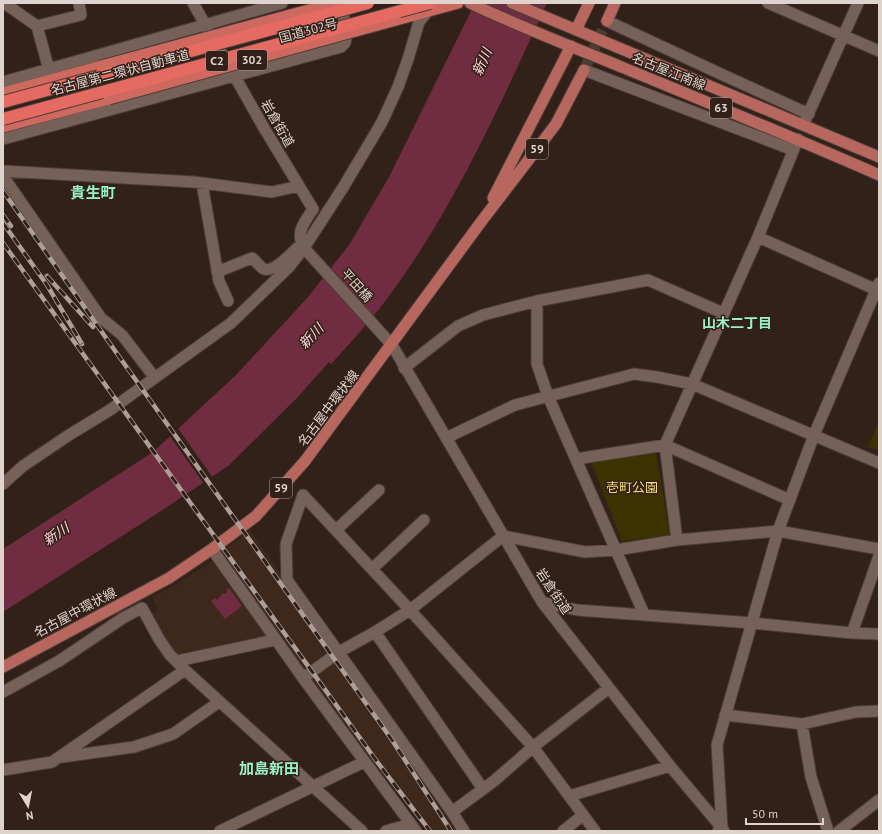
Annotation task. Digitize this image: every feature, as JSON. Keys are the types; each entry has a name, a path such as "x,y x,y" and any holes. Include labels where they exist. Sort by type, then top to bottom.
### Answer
{"highway":[{"name":"国道302号","path":"3,93 335,3"},
{"name":"名古屋第二環状自動車道","path":"3,102 368,3"},
{"name":"国道302号","path":"3,127 396,20 429,7 458,3"},
{"name":"名古屋第二環状自動車道","path":"3,118 429,7"}],"main road":[{"name":"名古屋江南線","path":"470,3 492,14 798,139 879,175"},
{"name":"名古屋江南線","path":"512,3 879,157"},
{"path":"572,28 588,3"},
{"path":"607,21 615,3"},
{"path":"481,222 567,44"},
{"name":"名古屋中環状線","path":"3,667 169,578 212,550 256,516 305,461 392,345 481,222 556,124 584,70"}],"street":[{"path":"4,3 37,26 48,70"},
{"path":"37,26 81,15 79,3"},
{"name":"岩倉街道","path":"193,3 234,76 313,209 301,229 300,241 306,249"},
{"path":"3,82 282,3"},
{"path":"3,139 341,47 345,43 346,38 342,3"},
{"path":"768,3 879,51"},
{"path":"803,125 858,3"},
{"path":"3,484 23,466 110,410 231,323 306,249 382,122 398,87 419,22 429,7"},
{"path":"607,21 809,114"},
{"path":"584,70 793,150"},
{"path":"677,540 665,445 758,237 798,139"},
{"path":"3,171 202,183 272,192 299,186"},
{"path":"3,176 101,318 122,335 155,378"},
{"path":"202,183 217,272 219,281 228,301"},
{"path":"721,830 717,745 778,531 814,435 878,288 758,237"},
{"path":"217,272 252,258 265,269 268,269 306,249"},
{"name":"平田橋","path":"306,249 392,345"},
{"path":"404,368 458,326 483,315 537,300 648,280 723,313"},
{"path":"537,300 537,364 548,396 644,614"},
{"name":"岩倉街道","path":"392,345 404,368 542,602 721,830"},
{"path":"446,438 515,405 634,374 692,384 879,463"},
{"path":"576,459 665,445 790,500"},
{"path":"336,530 379,490"},
{"path":"464,831 288,580 286,544 303,495 410,610 532,746 595,831"},
{"path":"372,569 424,520"},
{"path":"303,678 339,652 410,610 503,536 585,552 616,550 677,540 778,531 879,549"},
{"path":"212,550 275,640 413,827 386,831"},
{"path":"852,633 879,556"},
{"path":"542,602 577,610 644,614 852,633 879,634"},
{"path":"3,692 59,661 123,618 142,608 159,639 170,655 219,702 362,831"},
{"path":"375,632 483,789"},
{"path":"177,661 275,640"},
{"path":"3,770 52,762 185,670"},
{"path":"452,812 483,789 532,746 609,688"},
{"path":"60,757 134,746 173,734 219,702"},
{"path":"725,715 802,724 856,712 879,711"},
{"path":"802,724 811,776 828,831"},
{"path":"220,831 364,762"},
{"path":"569,796 670,766"},
{"path":"839,831 879,800"},
{"path":"563,831 583,815"}],"shaded area":[{"path":"250,530 333,647 304,670 221,554"},
{"path":"214,560 266,632 266,636 182,657 176,654 163,636 151,614 158,610 152,597 178,583"},
{"path":"341,658 422,775 456,831 426,831 310,678"}],"green space":[{"path":"879,420 879,450 868,447"},
{"name":"壱町公園","path":"656,452 670,535 622,541 591,462"}],"water":[{"name":"新川","path":"475,3 547,3 493,119 453,196 408,269 383,304 331,364 329,362 296,399 228,466 161,511 3,612 3,549 153,452 236,375 308,297 349,245 389,177"},
{"path":"229,588 242,606 225,619 211,601 215,598 217,600 223,593 225,594 227,592 226,590"}],"pier":[{"path":"177,427 213,478 204,484 169,435"}],"tunnel":[{"path":"584,70 607,21"}],"railway":[{"path":"3,191 392,740 451,831"},
{"path":"3,215 11,226"},
{"path":"3,223 47,285 82,344"},
{"path":"3,243 378,763 430,831"},
{"path":"47,276 93,327"}],"district":[{"name":"貴生町","path":"93,193"},
{"name":"山木二丁目","path":"737,323"},
{"name":"加島新田","path":"269,769"}]}
